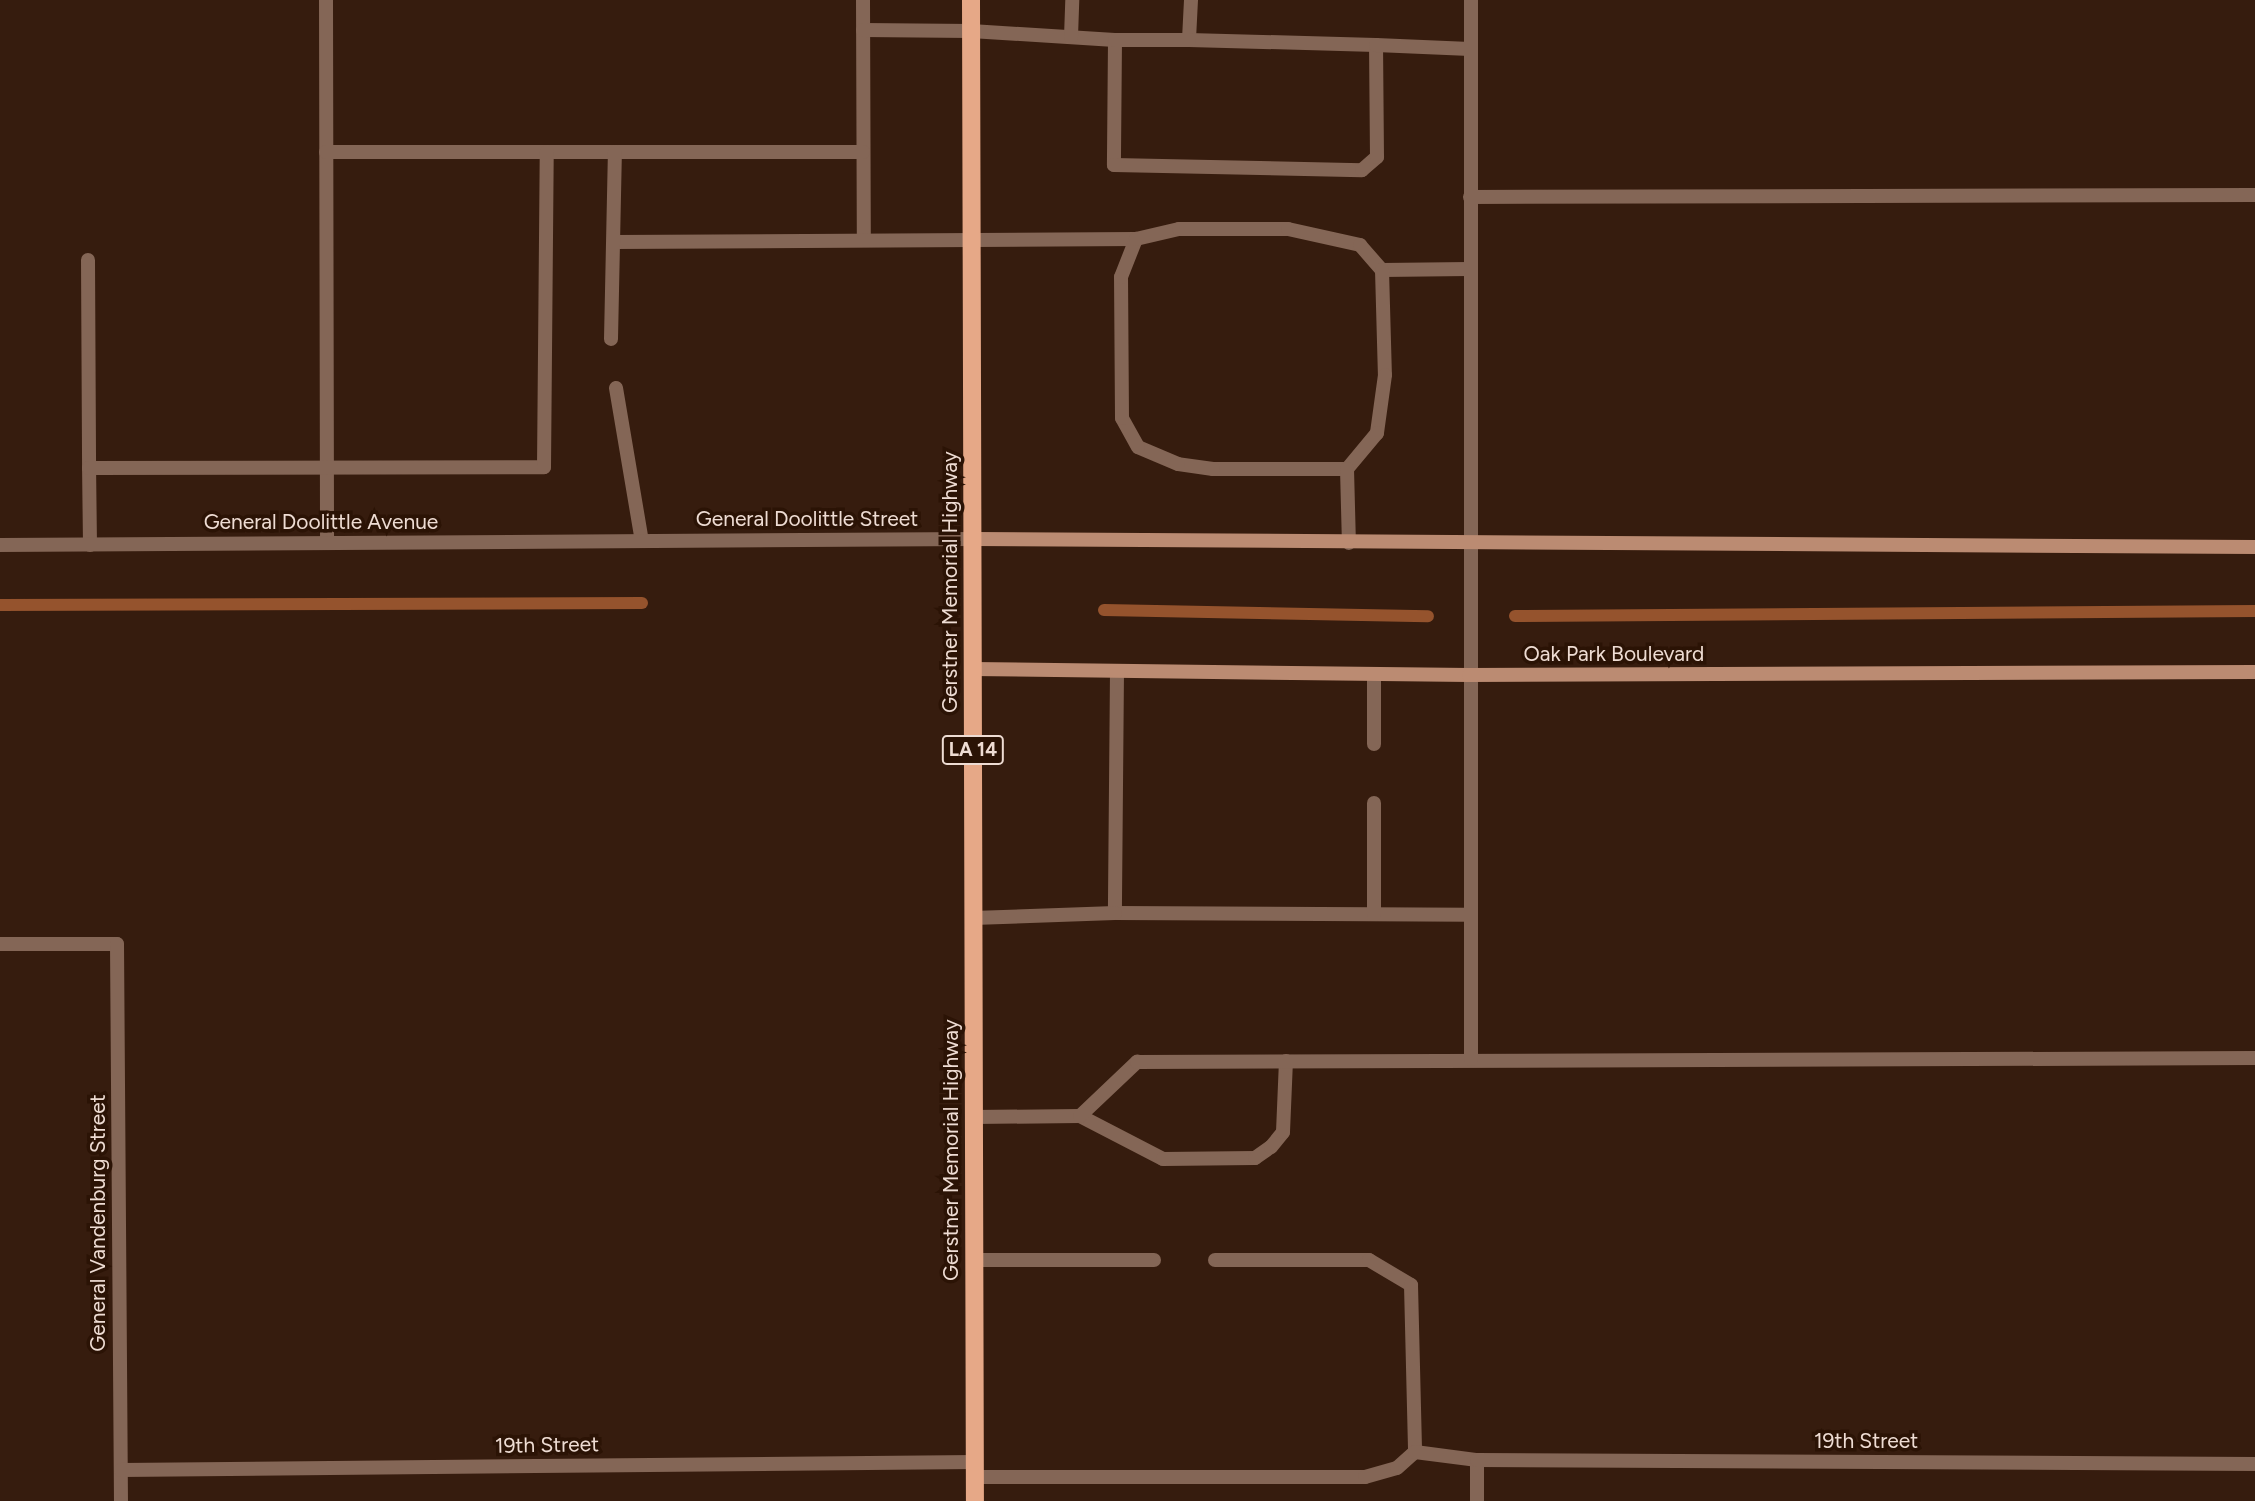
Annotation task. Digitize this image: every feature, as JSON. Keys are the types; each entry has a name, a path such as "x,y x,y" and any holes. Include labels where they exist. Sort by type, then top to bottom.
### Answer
{"main road":[{"name":"Gerstner Memorial Highway","path":"971,0 975,1501"}],"street":[{"path":"326,0 327,544"},
{"path":"863,0 864,240"},
{"path":"1071,37 1072,0"},
{"path":"1189,40 1191,0"},
{"path":"1471,0 1467,545 1471,1059"},
{"path":"863,30 971,31 1115,40 1470,49"},
{"path":"1115,40 1114,165 1362,170 1377,157 1376,45"},
{"path":"326,152 863,152"},
{"path":"89,468 544,467 547,152"},
{"path":"611,340 615,152"},
{"path":"1470,197 2255,195"},
{"path":"614,242 1136,239 1179,229 1288,229 1360,245 1382,270 1385,376 1377,433 1347,469 1349,544"},
{"path":"1136,239 1121,277 1122,418 1138,447 1178,464 1213,469 1347,469"},
{"path":"88,260 90,545"},
{"path":"1382,270 1469,269"},
{"path":"616,388 642,541"},
{"path":"974,539 1467,545 2255,547"},
{"name":"General Doolittle Street","path":"642,541 974,539"},
{"name":"General Doolittle Avenue","path":"0,545 642,541"},
{"name":"Oak Park Boulevard","path":"972,669 1469,676 2255,672"},
{"path":"1115,914 1117,671"},
{"path":"1374,674 1374,744"},
{"path":"1374,803 1374,914"},
{"path":"973,918 1115,914 1470,915"},
{"name":"General Vandenburg Street","path":"0,944 117,944 121,1501"},
{"path":"1080,1116 1137,1062 2255,1058"},
{"path":"974,1117 1080,1116 1163,1159 1255,1158 1271,1147 1283,1132 1286,1061"},
{"path":"974,1260 1154,1260"},
{"path":"1215,1260 1369,1260 1411,1286 1415,1452"},
{"name":"19th Street","path":"121,1471 975,1470 1365,1477 1396,1468 1415,1452 1477,1460 2255,1464"},
{"path":"1477,1460 1477,1501"}],"waterway":[{"path":"0,605 642,603"},
{"path":"1104,610 1428,616"},
{"path":"1515,616 2255,611"}]}
